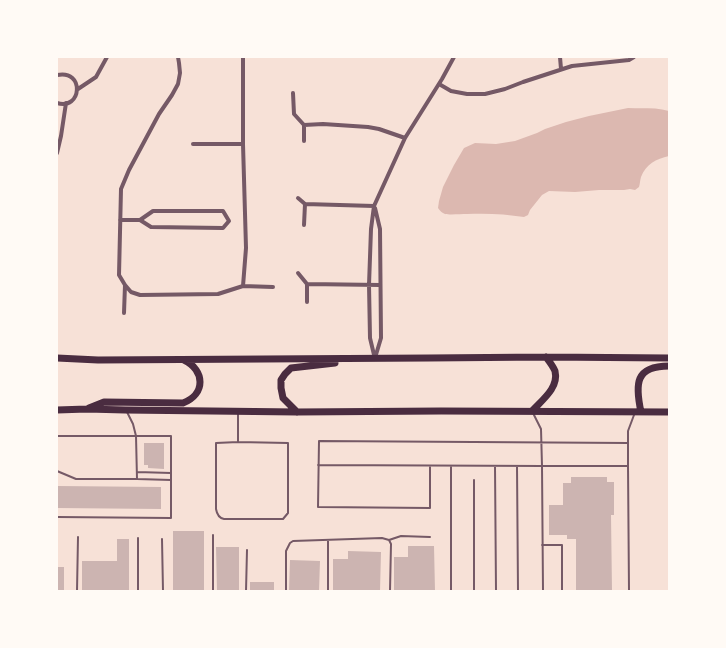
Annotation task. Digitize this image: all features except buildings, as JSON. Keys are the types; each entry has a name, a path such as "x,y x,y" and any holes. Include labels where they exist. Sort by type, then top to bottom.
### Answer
{"highway":[{"path":"532,410 551,391 555,380 555,372 552,364 546,357"},
{"path":"57,358 98,360 546,357 669,358"},
{"path":"87,409 104,402 183,403 189,401 199,389 200,382 197,369 184,359"},
{"path":"297,412 283,398 281,388 281,380 291,368 375,359"},
{"path":"638,412 638,384 641,375 654,367 669,366"},
{"path":"57,410 87,409 297,412 532,410 669,412"}],"street":[{"path":"57,103 62,104 70,102 75,97 78,89 96,77 107,57"},
{"path":"178,57 180,73 178,84 159,114 129,170 121,189 119,275 125,285 132,292 140,295 218,294 243,286 273,286"},
{"path":"243,57 243,144 246,248 243,286"},
{"path":"375,359 370,338 371,229 374,206 404,138 439,84 452,57"},
{"path":"560,57 561,69"},
{"path":"439,84 451,91 467,94 485,94 505,89 572,66 629,60 634,57"},
{"path":"57,75 63,74 70,76 76,82 78,89"},
{"path":"293,93 294,114 304,125 304,141"},
{"path":"57,153 66,103"},
{"path":"304,125 323,124 368,127 379,129 404,138"},
{"path":"57,127 62,128"},
{"path":"193,144 243,144"},
{"path":"298,198 304,204 374,206"},
{"path":"304,204 304,225"},
{"path":"374,206 380,229 381,338 375,359"},
{"path":"120,220 140,220 151,227 223,228 229,220 223,212 161,211 153,211 140,220"},
{"path":"298,272 307,284 307,302"},
{"path":"307,284 380,285"},
{"path":"124,313 125,285"}],"lane":[{"path":"125,410 133,424 136,436 137,479"},
{"path":"532,410 541,428 542,443 542,591"},
{"path":"238,411 238,442"},
{"path":"629,591 628,431 638,412"},
{"path":"57,436 171,436 171,518 57,517"},
{"path":"430,466 430,508 318,507 319,440 628,443"},
{"path":"238,442 288,443 288,513 283,519 224,519 218,516 216,509 216,443 238,442"},
{"path":"318,465 628,466"},
{"path":"451,466 451,591"},
{"path":"495,466 496,591"},
{"path":"517,466 518,591"},
{"path":"57,471 76,479 171,480"},
{"path":"137,472 171,472"},
{"path":"474,480 474,591"},
{"path":"212,591 213,535"},
{"path":"286,591 286,551 290,543 293,541 382,538 389,540 401,536 430,537"},
{"path":"77,591 78,538"},
{"path":"138,538 138,591"},
{"path":"162,539 163,591"},
{"path":"328,540 328,591"},
{"path":"389,540 391,544 390,591"},
{"path":"542,545 562,545 562,591"},
{"path":"246,591 247,550"}],"shaded area":[{"path":"628,108 669,111 669,156 649,165 643,172 639,187 635,190 575,192 549,191 542,195 530,210 528,215 524,217 489,214 445,214 438,208 443,187 464,148 475,143 496,144 515,141 566,122"}]}
